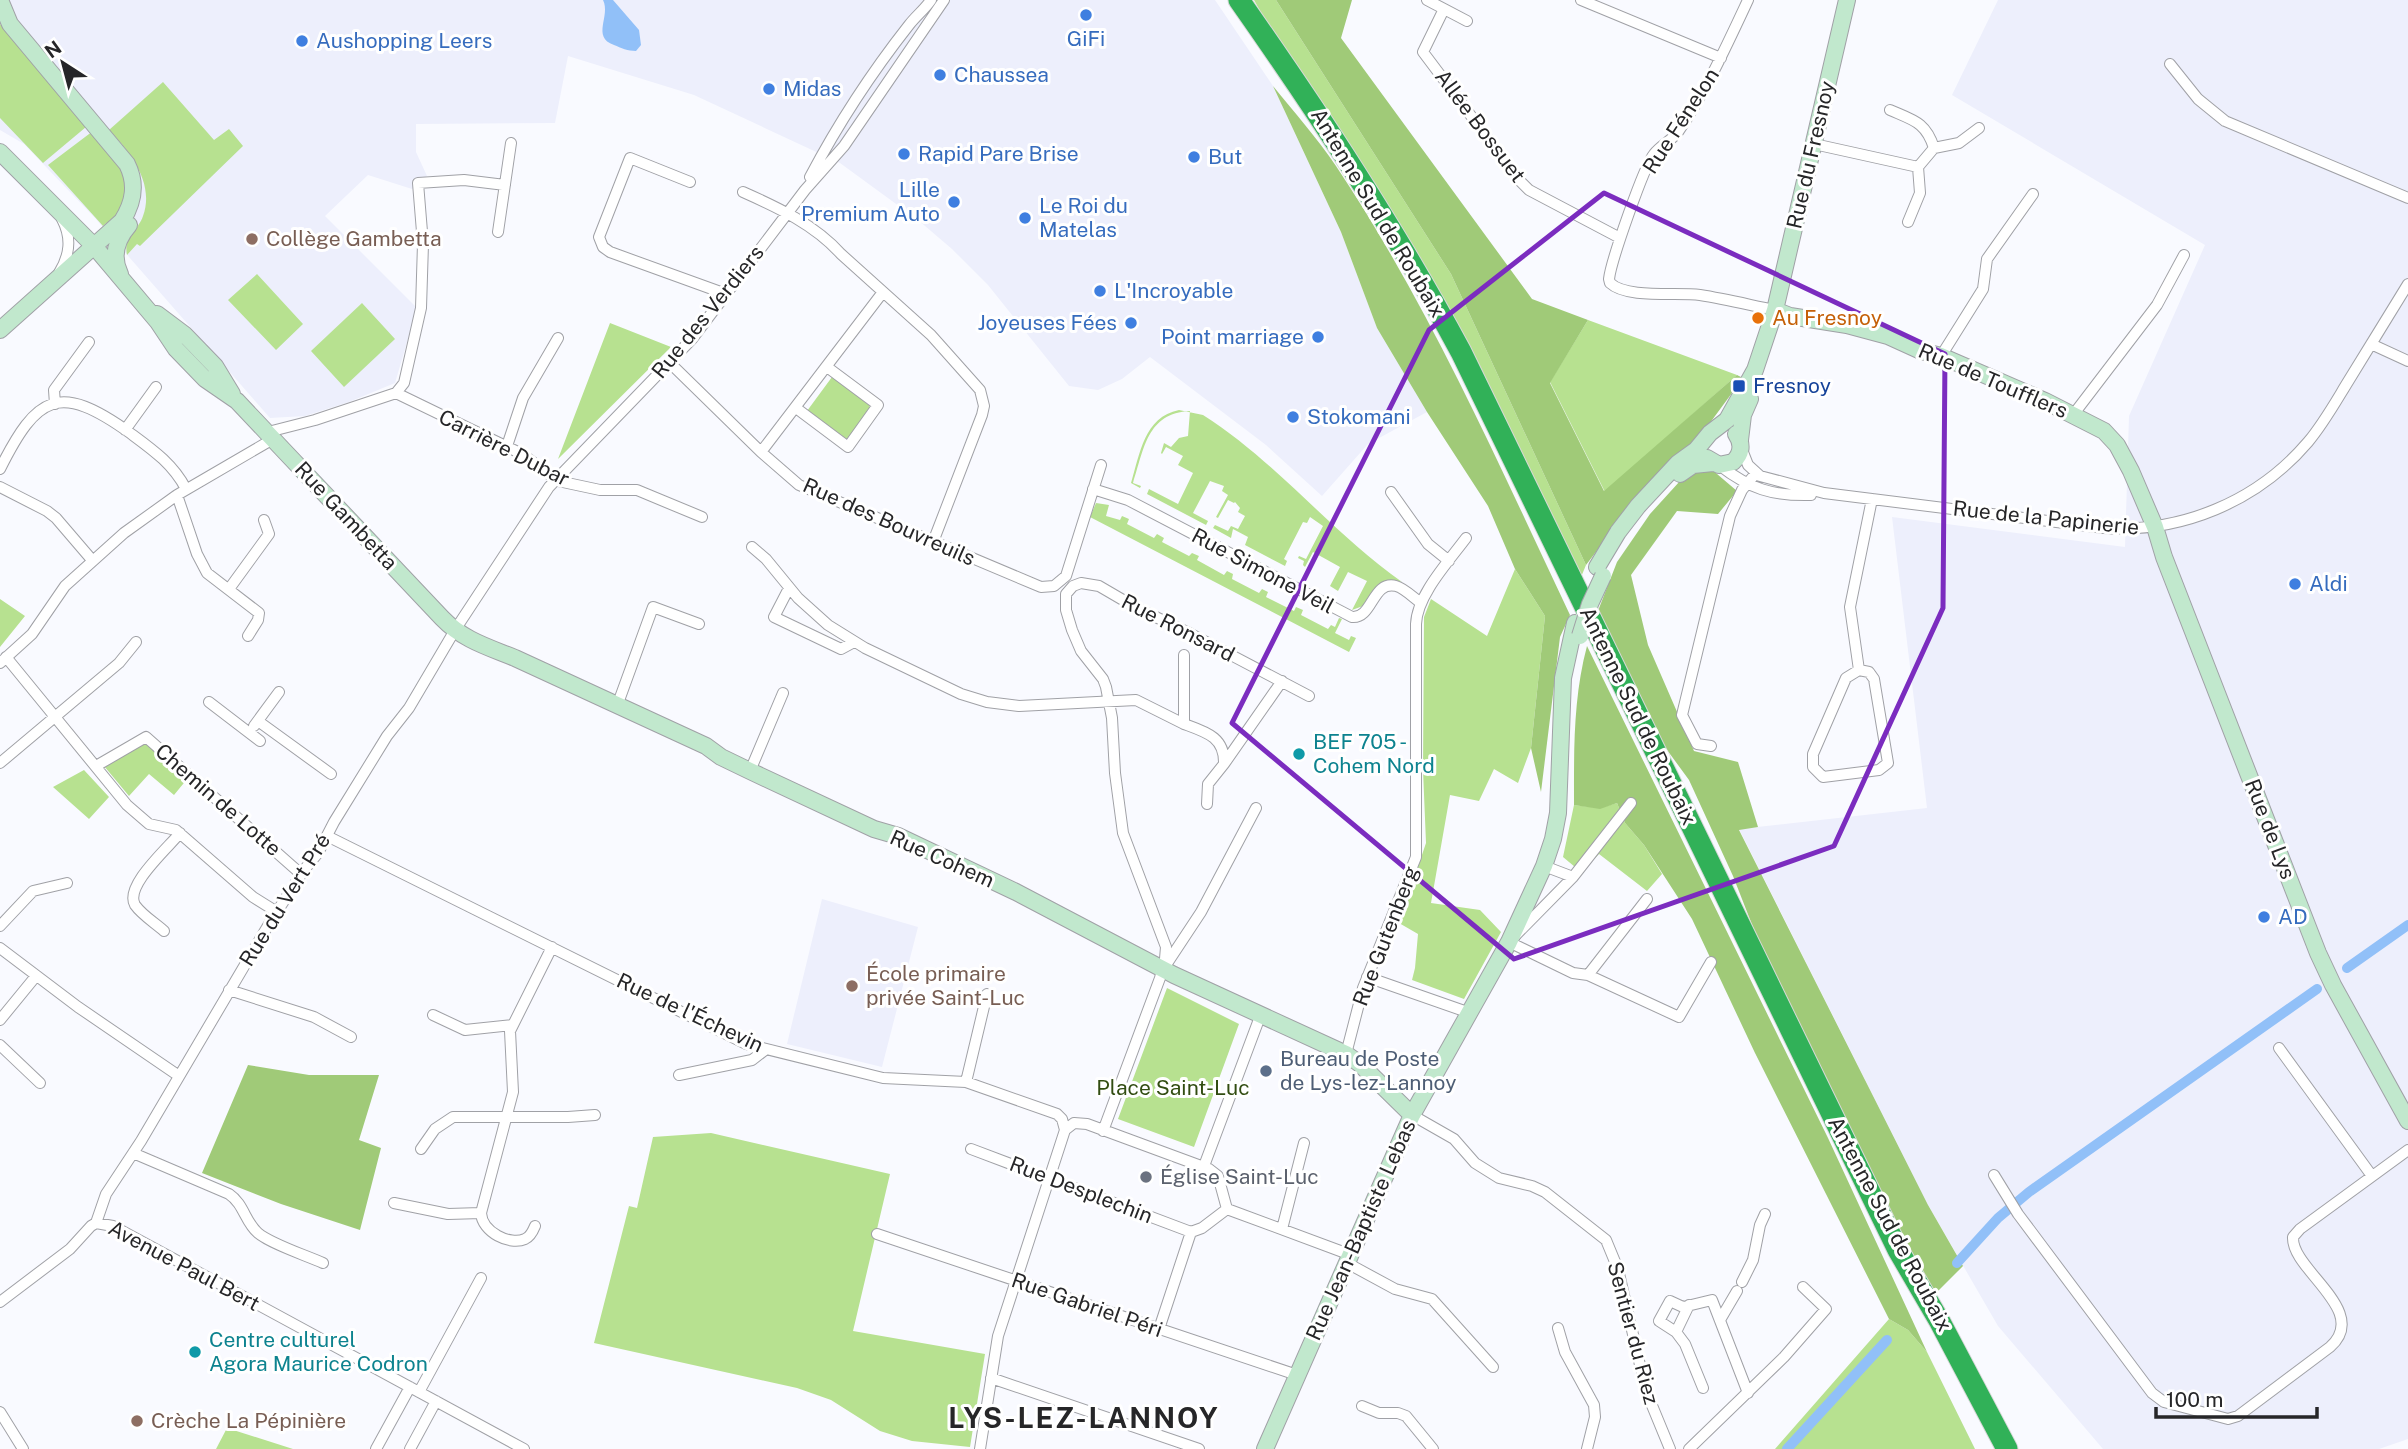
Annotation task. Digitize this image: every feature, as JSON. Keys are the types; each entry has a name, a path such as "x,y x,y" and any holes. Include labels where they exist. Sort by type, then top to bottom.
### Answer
{"highway":[{"name":"Antenne Sud de Roubaix","path":"1230,0 1381,225 1439,325 1901,1273 1991,1449"},
{"name":"Antenne Sud de Roubaix","path":"1239,0 1359,177 1431,296 1461,352 1895,1242 2007,1449"},
{"path":"1247,0 1281,60"}],"street":[{"path":"0,0 10,24 127,164 137,200 136,214 118,238 115,253 118,270 125,283"},
{"name":"Rue des Verdiers","path":"797,201 824,149 848,113 908,26 931,0"},
{"name":"Rue des Verdiers","path":"555,479 691,339 786,214 848,140 944,0"},
{"path":"1427,0 1467,21"},
{"path":"1581,0 1721,58"},
{"name":"Rue Fénelon","path":"1748,0 1721,58 1677,133 1651,159 1609,273 1613,287 1659,295 1696,295 1775,310"},
{"name":"Rue du Fresnoy","path":"1711,434 1734,411 1755,370 1775,310 1847,0"},
{"name":"Allée Bossuet","path":"1444,9 1423,51 1520,181 1529,190 1620,239"},
{"path":"2170,64 2197,99 2225,121 2408,198"},
{"path":"1890,110 1924,127 1934,148"},
{"path":"1908,222 1920,193 1918,167 1934,148 1959,143 1979,128"},
{"path":"498,232 511,143"},
{"path":"1814,144 1918,167"},
{"name":"Rue Gambetta","path":"0,146 6,158 94,246 140,300 179,329 199,348 215,366 237,401 455,630"},
{"path":"690,182 630,158 599,237 600,242 610,252 726,294"},
{"path":"277,912 253,897 180,834 172,829 153,825 122,799 57,717 3,660 32,634 65,586 92,560 144,518 182,492 270,435 396,393 404,383 421,308 422,236 418,183 464,180 505,185"},
{"path":"0,330 122,221 130,206 134,188"},
{"path":"743,192 797,217 828,240 931,335 980,390 984,398 982,415 933,542"},
{"path":"1941,356 1983,289 1987,259 2033,194"},
{"path":"47,289 58,276 69,250 68,233 60,214"},
{"path":"2073,415 2157,305 2184,255"},
{"name":"Rue de la Papinerie","path":"1756,473 1771,480 1824,493 2104,528 2155,527 2189,519 2230,503 2257,487 2283,467 2307,443 2408,284"},
{"path":"761,452 883,292"},
{"name":"Rue du Fresnoy","path":"1740,444 1743,415 1772,342 1775,310"},
{"name":"Rue de Toufflers","path":"1775,310 1790,316 1870,330 1921,351 1941,356 2104,431 2117,445 2131,471 2155,527"},
{"path":"507,446 523,398 558,338"},
{"path":"55,404 54,390 89,342"},
{"path":"2371,344 2408,361"},
{"name":"Rue des Bouvreuils","path":"670,363 790,479 807,489 1041,587 1068,583"},
{"path":"796,408 848,447 878,405 827,367"},
{"path":"125,430 156,387"},
{"name":"Carrière Dubar","path":"396,393 526,456 555,479 600,490 637,490 702,517"},
{"path":"0,469 30,418 39,410 55,404 67,402 92,408 125,430 173,467 202,565 207,573 259,613 258,621 248,636"},
{"path":"1711,746 1697,744 1682,715 1726,529 1734,506 1756,473 1746,462 1740,444 1731,430 1711,434 1704,452 1716,464 1733,462 1739,454 1740,444"},
{"name":"Rue Jean-Baptiste Lebas","path":"1265,1449 1412,1115 1509,942 1532,910 1548,868 1562,842 1569,805 1572,684 1578,629 1590,604 1600,572 1618,532 1638,506 1673,468 1711,434"},
{"name":"Rue de la Papinerie","path":"1716,464 1747,484 1772,493 1824,493"},
{"name":"Rue Jean-Baptiste Lebas","path":"1600,572 1635,524 1682,471 1693,465 1716,464"},
{"path":"1101,465 1069,569 1065,600 1072,630 1082,651 1103,679 1109,700 1121,824 1166,947 1163,970"},
{"name":"Rue du Vert Pré","path":"0,1302 66,1252 96,1223 106,1194 277,912 318,853 387,736 409,708 455,630 555,479"},
{"path":"0,487 56,518 92,560"},
{"name":"Rue Simone Veil","path":"1093,489 1128,500 1352,617 1363,615 1378,593 1390,586 1397,586 1420,603"},
{"path":"1391,492 1427,544 1449,561"},
{"path":"1858,670 1850,607 1872,499"},
{"path":"229,589 269,534 264,520"},
{"name":"Rue de Lys","path":"2155,527 2164,557 2318,953 2408,1121"},
{"name":"Rue Gutenberg","path":"1346,1054 1367,977 1416,857 1416,624 1420,603 1466,538"},
{"path":"752,547 822,620 854,642 961,694 988,702 1042,706 1109,700 1143,702 1184,724 1215,736 1223,748 1224,764"},
{"name":"Rue Ronsard","path":"1068,583 1086,582 1099,586 1310,696"},
{"path":"789,588 774,617 842,649 854,642"},
{"path":"617,706 653,607 699,624"},
{"name":"Rue Cohem","path":"455,630 483,647 515,658 708,747 720,757 1016,892 1163,970 1346,1054 1360,1064 1412,1115"},
{"path":"0,763 119,663 136,642"},
{"name":"Rue Ronsard","path":"1184,655 1184,724"},
{"path":"1858,670 1869,672 1874,679 1888,763 1879,770 1823,777 1813,767 1813,754 1846,678 1858,670"},
{"path":"1207,804 1208,784 1282,681"},
{"path":"250,733 279,692"},
{"path":"750,771 783,694"},
{"path":"209,702 260,741"},
{"path":"258,721 331,774"},
{"name":"Chemin de Lotte","path":"96,766 146,737 301,874"},
{"name":"Rue Jean-Baptiste Lebas","path":"1509,942 1573,877 1631,803"},
{"path":"1103,1131 1163,970 1201,912 1256,808"},
{"path":"164,931 135,904 132,892 139,880 180,834"},
{"name":"Rue de l'Échevin","path":"327,835 732,1037 765,1050 883,1078 966,1082 1057,1114 1062,1119 1065,1130"},
{"path":"1548,868 1573,877"},
{"path":"0,926 33,891 67,883"},
{"path":"1588,975 1647,900"},
{"path":"1509,942 1573,973 1588,975 1679,1017 1711,962"},
{"path":"536,1226 528,1237 516,1241 492,1233 482,1223 481,1213 513,1092 510,1038 512,1025 552,947"},
{"path":"0,948 179,1076"},
{"path":"0,1020 36,976"},
{"path":"1367,977 1470,1013"},
{"path":"229,990 314,1017 351,1037"},
{"path":"966,1082 988,995"},
{"path":"1204,1166 1261,1014"},
{"path":"433,1015 465,1030 512,1025"},
{"path":"0,1045 40,1083"},
{"path":"2279,1048 2372,1176"},
{"path":"678,1075 752,1060 765,1050"},
{"path":"421,1149 435,1129 453,1117 595,1115"},
{"name":"Sentier du Riez","path":"1412,1115 1454,1139 1475,1163 1499,1178 1545,1192 1606,1240 1618,1269 1651,1403 1670,1449"},
{"path":"980,1449 998,1336 1065,1130 1080,1122 1204,1166 1218,1176 1227,1209"},
{"path":"1282,1229 1304,1143"},
{"name":"Rue Desplechin","path":"971,1149 1191,1232"},
{"path":"1994,1175 2018,1214 2156,1397 2164,1402 2228,1419 2248,1408 2330,1347 2338,1338 2342,1326 2340,1313 2295,1249 2293,1237 2300,1229 2408,1150"},
{"path":"133,1153 229,1194 238,1202 261,1236 323,1263"},
{"path":"394,1203 448,1214 481,1213"},
{"path":"1227,1209 1282,1229 1349,1259 1405,1293 1432,1299 1493,1367"},
{"path":"1159,1329 1191,1232 1202,1228 1227,1209"},
{"path":"1720,1320 1753,1260 1765,1214"},
{"name":"Avenue Paul Bert","path":"96,1223 113,1226 524,1449"},
{"name":"Rue Gabriel Péri","path":"877,1234 1297,1375"},
{"path":"376,1449 481,1278"},
{"path":"1689,1449 1784,1357 1826,1309 1803,1287"},
{"path":"1703,1388 1685,1344 1676,1332 1659,1321 1670,1301 1683,1307 1712,1300 1748,1393"},
{"path":"1676,1332 1689,1305"},
{"path":"1559,1328 1569,1360 1594,1405 1595,1417 1587,1449"},
{"path":"991,1378 1199,1449"},
{"path":"410,1449 436,1402"},
{"path":"1362,1406 1379,1413 1406,1416 1433,1449"},
{"path":"0,1412 23,1449"}],"highlighted area":[{"path":"1604,193 1945,354 1943,608 1834,846 1514,959 1232,723 1429,330"}],"shaded area":[{"path":"0,0 1215,0 1273,86 1341,232 1377,328 1427,412 1368,444 1322,496 1266,445 1150,357 1122,379 1098,390 1069,386 988,285 952,249 918,220 840,163 694,95 568,56 555,123 416,124 416,152 427,176 412,189 368,175 325,216 417,308 395,383 305,416 270,418 94,217 24,144 0,130"},
{"path":"1998,0 2408,0 2408,1439 2379,1449 2103,1449 1998,1326 1928,1205 1739,829 1927,808 1892,517 2125,547 2129,416 2205,245 1952,95"},
{"name":"École primaire privée Saint-Luc","path":"822,899 918,927 882,1067 787,1044"}],"green space":[{"path":"1254,0 1276,0 1451,274 1586,565 1579,582"},
{"path":"1276,0 1352,0 1341,38 1532,299 1588,320 1550,383 1604,491 1737,375 1743,378 1704,431 1621,519 1586,565 1451,274"},
{"path":"0,24 86,127 43,163 0,118"},
{"path":"163,82 214,140 229,129 243,146 140,246 137,244 127,255 127,243 143,216 146,192 132,158 109,130"},
{"path":"1273,86 1336,166 1402,274 1461,386 1570,615 1560,637 1541,792 1531,748 1545,616 1515,569 1488,506 1377,328 1341,232"},
{"path":"93,131 115,158 126,177 126,199 120,210 103,226 48,165"},
{"path":"257,274 303,324 276,350 228,300"},
{"path":"362,303 395,339 344,387 311,351"},
{"path":"1588,320 1737,375 1605,492 1550,382"},
{"path":"610,323 671,347 558,459"},
{"path":"832,377 869,404 871,411 850,438 843,439 807,411"},
{"path":"1179,410 1186,412 1164,418 1149,435 1133,483 1141,486 1140,488 1131,483 1145,438 1158,420"},
{"path":"1190,412 1203,415 1255,454 1351,541 1402,582 1383,582 1374,589 1363,606 1352,610 1367,581 1348,572 1338,591 1330,586 1340,567 1313,552 1305,567 1304,561 1298,558 1299,556 1306,559 1323,526 1310,517 1307,523 1303,522 1284,559 1287,561 1285,566 1245,545 1248,537 1233,529 1231,538 1213,528 1215,525 1228,531 1231,526 1238,529 1245,516 1238,512 1240,508 1235,502 1228,500 1218,518 1216,517 1228,495 1222,491 1224,486 1210,481 1193,513 1208,521 1206,525 1147,494 1149,489 1178,504 1193,473 1178,465 1183,456 1166,447 1161,453 1164,443 1171,447 1179,438 1188,436"},
{"path":"1710,468 1737,491 1718,514 1677,511 1631,575 1648,645 1694,751 1738,762 1758,827 1739,830 1928,1205 1963,1266 1935,1294 1902,1234 1767,963 1733,876 1689,780 1651,728 1596,616 1617,562 1650,514 1680,481 1695,470"},
{"path":"1096,503 1109,505 1106,516 1120,520 1122,516 1129,519 1127,524 1154,538 1157,534 1164,538 1162,542 1189,556 1192,553 1199,556 1197,560 1224,575 1227,571 1233,574 1232,579 1259,593 1262,589 1268,592 1266,597 1294,611 1296,607 1303,610 1301,615 1328,629 1331,625 1335,627 1339,618 1342,619 1335,633 1349,640 1351,636 1356,638 1349,652 1090,517"},
{"path":"1515,569 1545,616 1531,748 1518,783 1494,769 1479,801 1450,795 1431,903 1480,910 1501,932 1464,999 1412,980 1418,934 1399,923 1426,843 1423,770 1424,617 1431,599 1487,636"},
{"path":"0,599 25,616 0,647"},
{"path":"1587,646 1828,1138 1927,1352 1908,1330 1889,1319 1755,1053 1692,919 1644,845 1625,823 1617,803 1600,809 1574,805 1577,705"},
{"path":"146,742 188,778 174,795 149,774 129,796 104,766"},
{"path":"84,770 109,797 89,819 53,787"},
{"path":"1617,803 1625,823 1644,845 1662,874 1647,891 1599,854 1581,872 1563,857 1574,805 1600,808"},
{"name":"Place Saint-Luc","path":"1167,988 1239,1024 1194,1147 1118,1119"},
{"path":"248,1065 309,1075 379,1075 359,1140 381,1148 360,1230 281,1204 202,1173"},
{"path":"711,1133 890,1174 853,1331 985,1354 970,1447 912,1441 880,1431 831,1400 797,1388 594,1343 629,1206 637,1208 653,1137"},
{"path":"1889,1319 1908,1330 1927,1352 1975,1449 1775,1449"},
{"path":"227,1428 293,1449 216,1449"}],"water":[{"path":"603,0 613,0 639,30 641,45 636,51 614,45 604,37"}],"waterway":[{"path":"2347,968 2408,925"},
{"path":"1957,1263 1998,1218 2029,1192 2317,989"},
{"path":"1787,1449 1887,1340"}],"place":[{"name":"GiFi","path":"1086,15"},
{"name":"Aushopping Leers","path":"302,41"},
{"name":"Chaussea","path":"940,75"},
{"name":"Midas","path":"769,89"},
{"name":"Rapid Pare Brise","path":"904,154"},
{"name":"But","path":"1194,157"},
{"name":"Lille Premium Auto","path":"954,202"},
{"name":"Le Roi du Matelas","path":"1025,218"},
{"name":"Collège Gambetta","path":"252,239"},
{"name":"L'Incroyable","path":"1100,291"},
{"name":"Au Fresnoy","path":"1758,318"},
{"name":"Joyeuses Fées","path":"1131,323"},
{"name":"Point marriage","path":"1318,337"},
{"name":"Fresnoy","path":"1739,386"},
{"name":"Stokomani","path":"1293,417"},
{"name":"Aldi","path":"2295,584"},
{"name":"BEF 705 - Cohem Nord","path":"1299,754"},
{"name":"AD","path":"2264,917"},
{"name":"École primaire privée Saint-Luc","path":"852,986"},
{"name":"Bureau de Poste de Lys-lez-Lannoy","path":"1266,1071"},
{"name":"Église Saint-Luc","path":"1146,1177"},
{"name":"Centre culturel Agora Maurice Codron","path":"195,1352"},
{"name":"Crèche La Pépinière","path":"137,1421"}],"district":[{"name":"LYS-LEZ-LANNOY","path":"1084,1418"}]}
